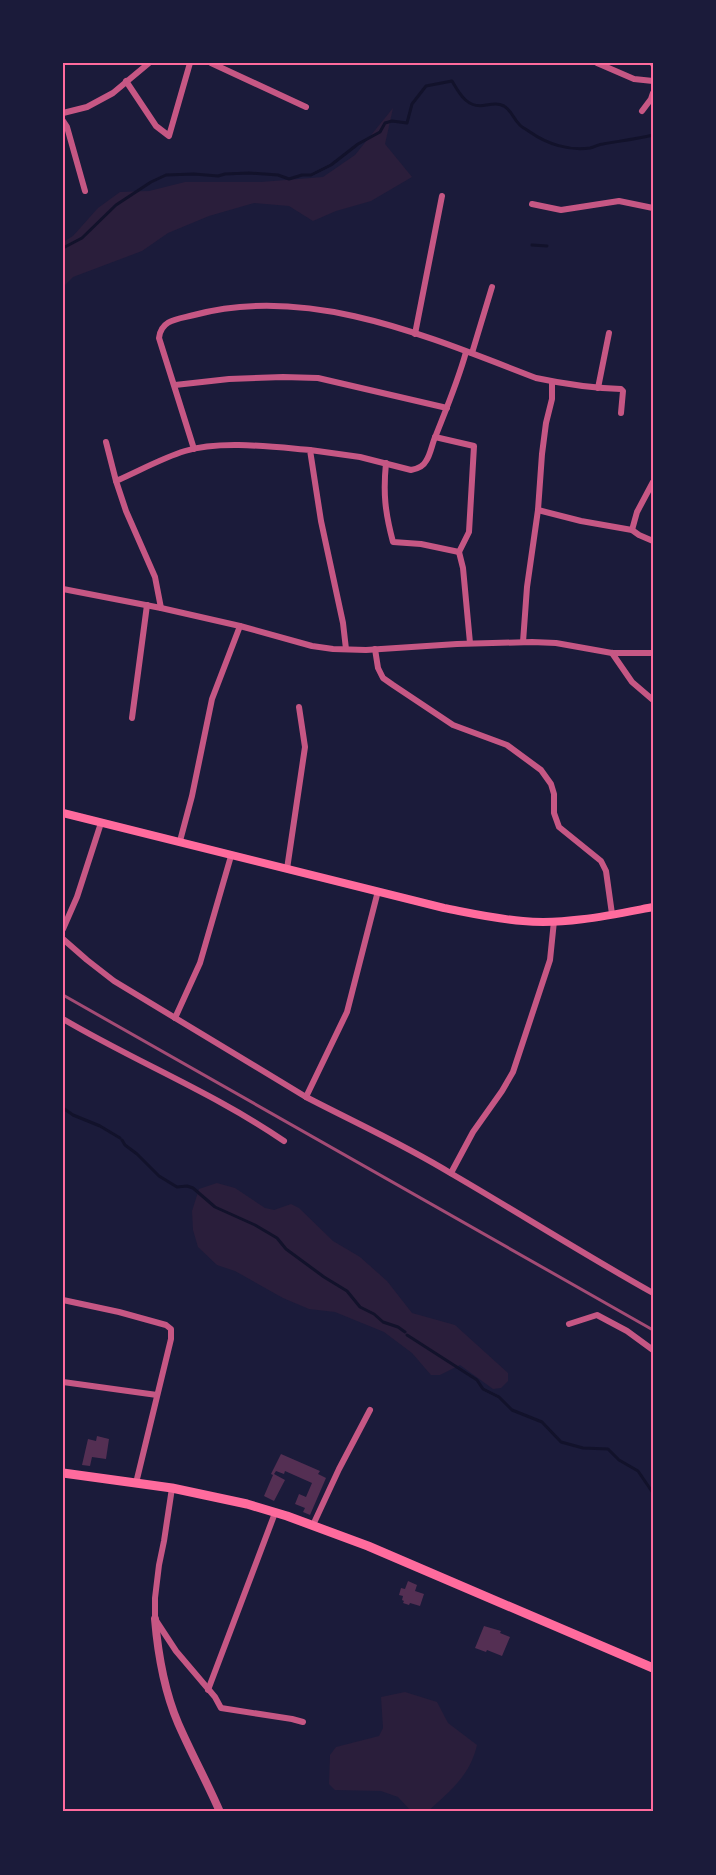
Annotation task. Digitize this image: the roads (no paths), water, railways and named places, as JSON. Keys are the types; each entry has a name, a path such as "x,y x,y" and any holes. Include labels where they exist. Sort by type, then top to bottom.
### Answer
{"main road":[{"path":"63,813 444,909 495,918 554,921 653,907"},
{"path":"63,1473 172,1488 247,1504 313,1525 653,1668"}],"street":[{"path":"63,113 87,108 113,93 149,63"},
{"path":"126,81 156,126 169,136 190,63"},
{"path":"211,63 306,107"},
{"path":"597,63 634,78 653,81"},
{"path":"642,111 653,93"},
{"path":"63,121 67,127 85,191"},
{"path":"415,334 442,196"},
{"path":"532,204 561,210 620,201 653,208"},
{"path":"116,481 178,454 210,446 310,450 360,457 411,470 417,469 428,460 492,287"},
{"path":"194,449 159,338 160,330 168,322 206,312 247,306 287,306 355,317 469,352 536,378 598,388 621,389 623,391 621,413"},
{"path":"598,388 609,333"},
{"path":"175,385 229,379 318,378 447,408"},
{"path":"523,642 526,587 538,510 542,454 552,399 552,382"},
{"path":"435,437 474,446 469,532 459,552 463,568 470,643"},
{"path":"106,442 126,511 155,577 161,608"},
{"path":"310,450 321,521 340,604 346,649"},
{"path":"386,463 384,492 386,518 393,542 421,544 459,552"},
{"path":"632,530 637,512 653,482"},
{"path":"538,510 581,521 632,530 639,536 653,541"},
{"path":"63,589 240,626 312,646 375,649 523,642 556,643 612,653 653,653"},
{"path":"132,718 147,605"},
{"path":"180,841 192,796 212,699 240,626"},
{"path":"375,649 378,668 383,678 453,725 507,745 541,770 551,784 554,794 554,813 559,827 601,861 606,871 612,914"},
{"path":"612,653 632,682 653,700"},
{"path":"287,869 305,747 299,707"},
{"path":"63,929 83,880 100,824"},
{"path":"175,1018 200,963 231,856"},
{"path":"306,1096 347,1012 378,891"},
{"path":"450,1173 473,1132 513,1072 550,960 554,921"},
{"path":"63,939 73,950 114,981 175,1018 306,1096 450,1173 653,1293"},
{"path":"63,1019 201,1090 284,1141"},
{"path":"63,1300 119,1312 166,1325 171,1329 171,1339 136,1483"},
{"path":"569,1324 597,1315 627,1331 653,1350"},
{"path":"63,1382 157,1395"},
{"path":"313,1525 370,1410"},
{"path":"172,1488 155,1598 158,1649 164,1681 174,1712 220,1812"},
{"path":"208,1690 275,1513"},
{"path":"155,1619 176,1651 215,1697 220,1708 303,1722"}],"waterway":[{"path":"63,248 82,238 116,205 166,175 218,176 249,173 278,175 289,179 311,175 331,165 358,144 380,132 385,123 392,121 407,123 412,104 426,86 452,81 469,103 480,106 495,104 504,106 522,127 558,146 590,148 653,135"},
{"path":"532,245 547,246"},
{"path":"63,1108 120,1138"},
{"path":"122,1140 159,1176 177,1187 193,1188 215,1207 277,1238 286,1249 347,1291 360,1307 383,1322 405,1332"},
{"path":"407,1335 477,1380 483,1389 499,1397 512,1410 542,1422 561,1442 583,1448 608,1449 619,1460 638,1471 653,1493"}],"railway":[{"path":"63,995 653,1330"}]}
